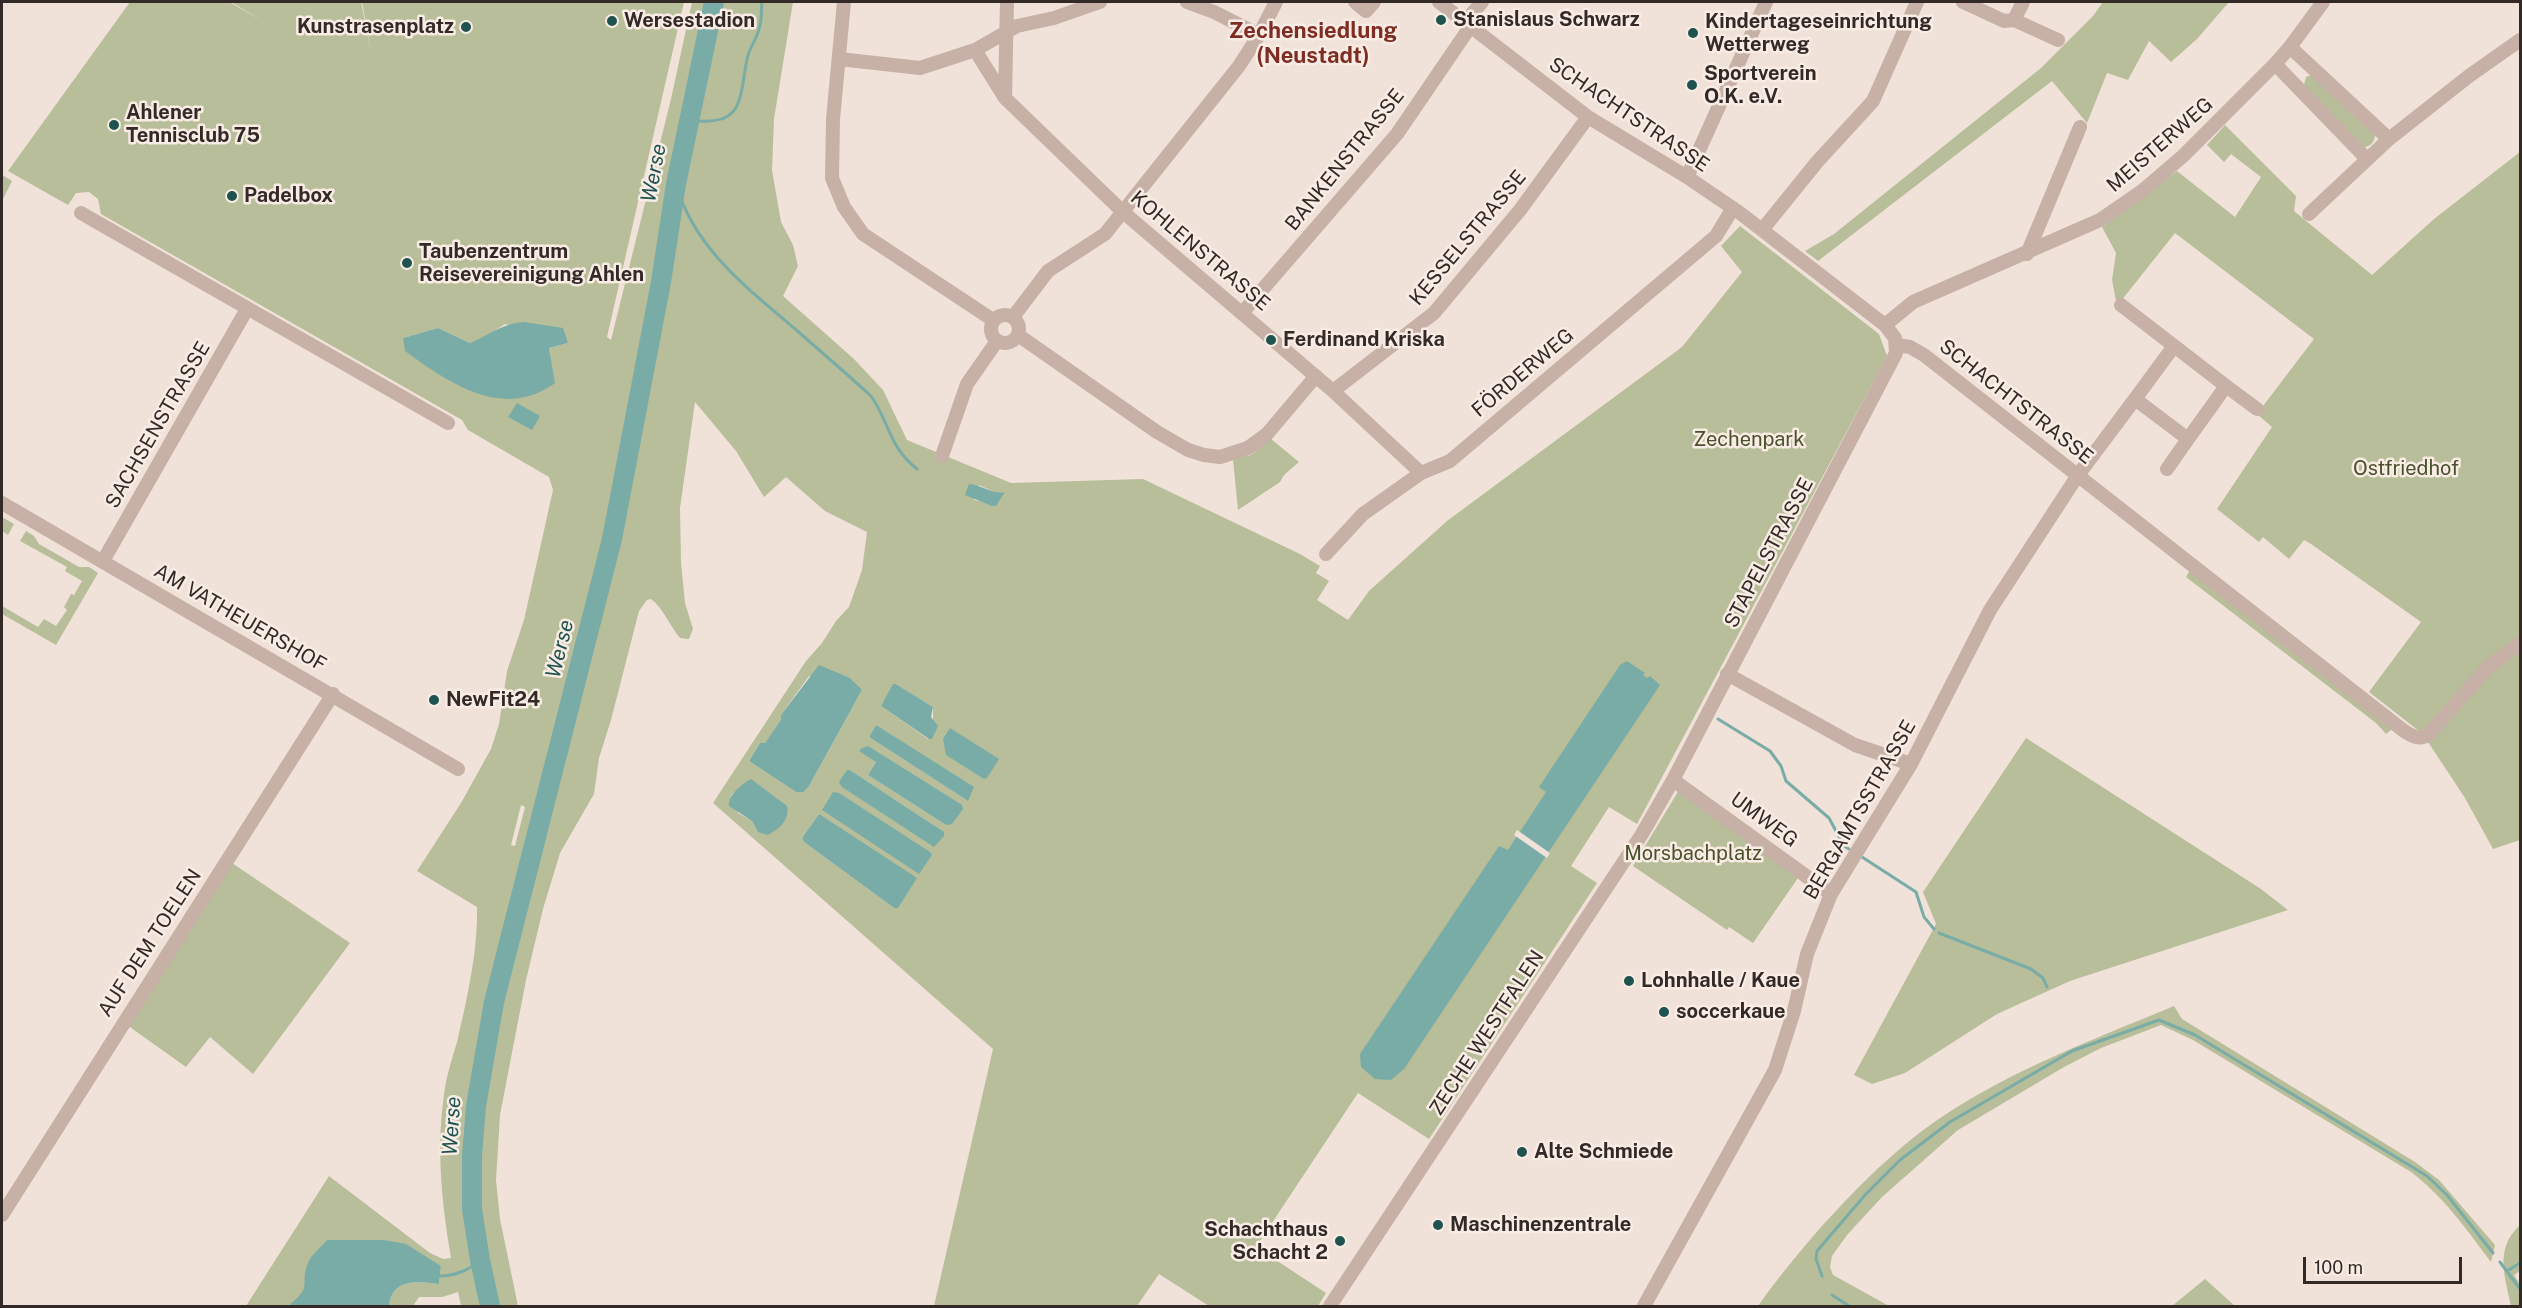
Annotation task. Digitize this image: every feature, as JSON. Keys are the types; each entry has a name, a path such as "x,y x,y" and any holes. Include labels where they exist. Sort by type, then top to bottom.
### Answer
{"street":[{"path":"844,2 833,119 832,178 844,207 863,234 993,320"},
{"path":"1005,98 1006,2"},
{"path":"839,58 920,68 975,50 1017,26 1054,18 1100,2"},
{"path":"1187,2 1214,12 1259,35"},
{"path":"1014,317 1048,271 1105,234 1239,66 1276,2"},
{"path":"1355,2 1366,11 1374,2"},
{"name":"SCHACHTSTRASSE","path":"1439,2 1588,117 1687,177 1733,208 1885,325 1891,332 1896,345 1910,347 1924,354 2404,731 2422,738 2429,734 2488,667 2520,643"},
{"name":"BANKENSTRASSE","path":"1243,312 1397,134 1482,2"},
{"path":"1687,177 1766,2"},
{"path":"1761,230 1817,162 1873,101 1917,2"},
{"path":"1962,2 2004,21 2014,20 2058,40"},
{"path":"2014,20 2023,2"},
{"name":"MEISTERWEG","path":"1885,325 1913,302 2088,227 2142,191 2209,131 2275,64 2323,2"},
{"path":"2309,214 2366,158 2389,139 2469,76 2520,40"},
{"path":"2290,47 2389,139"},
{"name":"KOHLENSTRASSE","path":"975,50 1005,98 1123,212 1243,312 1421,473"},
{"path":"2275,64 2366,158"},
{"name":"KESSELSTRASSE","path":"1333,391 1434,313 1520,210 1588,117"},
{"path":"2027,254 2080,128"},
{"name":"FÖRDERWEG","path":"1326,554 1363,514 1421,473 1450,461 1716,236 1733,208"},
{"path":"81,213 448,423"},
{"path":"2121,305 2257,409"},
{"name":"SACHSENSTRASSE","path":"103,561 247,309"},
{"path":"997,341 990,329 993,320 1000,315 1014,317"},
{"path":"997,341 1011,342 1018,335 1019,326 1014,317"},
{"path":"1018,335 1156,432 1188,450 1204,455 1220,457 1248,448 1267,434 1316,376"},
{"path":"942,456 967,384 997,341"},
{"name":"STAPELSTRASSE","path":"1673,780 1893,362 1896,345"},
{"name":"BERGAMTSSTRASSE","path":"1644,1306 1771,1078 1794,1011 1807,954 1831,894 1911,764 1990,610 2078,475 2174,346"},
{"path":"2167,469 2226,386"},
{"path":"2135,399 2188,439"},
{"name":"AM VATHEUERSHOF","path":"2,502 458,769"},
{"path":"1727,674 1854,745 1911,764"},
{"name":"AUF DEM TOELEN","path":"2,1215 333,694"},
{"name":"UMWEG","path":"1673,780 1831,894"},
{"name":"ZECHE WESTFALEN","path":"1330,1306 1642,834 1673,780"}],"green space":[{"name":"Zechenpark","path":"130,2 229,2 263,21 231,2 361,2 372,57 362,2 684,2 607,337 611,340 671,99 692,2 793,2 774,119 772,170 781,222 793,245 798,266 783,296 854,359 883,390 907,440 1011,483 1143,479 1300,554 1320,566 1316,573 1329,581 1317,600 1348,620 1369,591 1447,521 1682,347 1742,272 1721,246 1740,226 1879,334 1887,356 1637,824 1609,807 1571,866 1597,883 1429,1139 1358,1093 1256,1247 1326,1293 1318,1306 1209,1306 1159,1274 1137,1306 934,1306 993,1049 713,803 806,661 849,607 862,570 867,532 825,511 786,477 764,497 736,451 695,402 680,508 681,563 685,603 693,629 689,639 680,638 651,599 647,600 639,611 599,758 594,794 560,853 543,909 526,980 500,1115 496,1180 500,1219 518,1306 495,1306 478,1210 477,1158 482,1108 509,974 550,809 541,805 488,1009 469,1106 466,1158 467,1210 486,1306 461,1306 458,1292 442,1297 419,1297 413,1306 389,1306 391,1297 400,1286 414,1282 439,1284 441,1266 384,1240 327,1241 307,1266 306,1286 299,1299 288,1306 246,1306 329,1176 430,1253 443,1259 451,1258 441,1177 440,1136 446,1082 471,975 476,941 477,907 417,871 461,803 491,749 499,724 507,671 524,620 553,490 549,477 468,430 462,420 101,214 98,199 89,192 76,193 68,205 8,171","holes":["505,324 568,343 549,348 551,368 403,338 438,328 470,343","979,485 999,494 1001,497 997,504 974,500","809,676 862,690 809,786 796,792 749,761 760,743 765,743 782,720 781,715","896,684 933,707 933,720 928,739 881,706","876,725 968,801 869,737","876,762 946,825 868,775","850,770 944,832 847,771","742,788 758,832 752,821 738,813 731,795","521,805 525,807 515,846 511,845","819,814 894,908 804,842 802,838"]},
{"path":"2103,2 2229,2 2197,39 2171,62 2149,41 2128,80 2107,73 2087,123 2052,81 1818,261 1805,251 1834,234 2041,68 2093,16"},
{"path":"2311,75 2375,134 2371,144 2360,147 2304,85 2306,77"},
{"name":"Ostfriedhof","path":"2225,125 2296,196 2294,211 2372,275 2434,219 2520,152 2520,638 2425,730 2419,731 2369,692 2421,622 2304,540 2289,559 2263,537 2259,542 2217,509 2272,427 2257,414 2314,339 2175,233 2117,306 2112,280 2116,253 2102,227 2177,171 2235,217 2261,177 2231,154 2224,162 2207,145"},
{"path":"2,175 12,181 2,201"},
{"path":"1271,439 1299,462 1284,475 1280,482 1238,510 1233,459 1251,455"},
{"path":"2,517 14,524 8,535 2,531"},
{"path":"26,531 34,536 39,544 79,567 89,567 98,573 56,645 2,614 2,606 38,627 44,619 56,626 67,610 64,607 71,594 74,595 82,581 65,571 67,567 20,541"},
{"path":"2190,570 2392,729 2386,734 2376,723 2186,577"},
{"path":"2520,648 2520,840 2493,849 2465,798 2428,742 2485,677"},
{"path":"2026,738 2261,889 2288,910 2070,981 1997,1014 1905,1073 1872,1084 1854,1075 1936,924 1923,892"},
{"name":"Morsbachplatz","path":"1679,790 1798,878 1753,943 1729,927 1727,930 1633,866"},
{"path":"232,863 350,943 253,1074 210,1037 186,1067 127,1025"},
{"path":"2174,1006 2182,1019 2415,1162 2439,1180 2495,1245 2491,1262 2444,1203 2411,1172 2193,1040 2161,1025 2101,1048 2064,1067 1958,1130 1882,1197 1847,1235 1832,1256 1830,1267 1833,1275 1889,1306 1758,1306 1793,1260 1834,1213 1878,1169 1922,1131 1951,1111 2012,1076"},
{"path":"2520,1225 2520,1271 2514,1275 2520,1284 2520,1306 2511,1306 2504,1274 2504,1253 2512,1234"},
{"path":"2205,1279 2235,1306 2172,1306"}],"water":[{"path":"524,322 563,328 568,343 549,348 555,383 535,394 516,399 496,398 458,385 405,351 403,338 438,328 470,343 502,327"},
{"path":"517,403 540,416 532,430 508,417"},
{"path":"969,484 996,492 1005,492 996,506 992,506 965,495"},
{"path":"1627,661 1645,673 1643,675 1647,678 1650,676 1660,685 1404,1069 1391,1080 1375,1079 1361,1067 1360,1054 1499,846 1508,850 1546,792 1539,787 1620,665"},
{"path":"819,665 850,678 862,690 809,786 803,792 796,792 749,761 760,743 765,743 781,720 781,715"},
{"path":"893,684 933,707 931,717 938,726 932,739 881,706"},
{"path":"876,725 974,787 968,801 869,737"},
{"path":"950,728 999,759 987,778 984,779 946,755 943,739"},
{"path":"868,746 962,805 963,809 952,824 946,825 868,775 876,762 859,751"},
{"path":"847,770 944,832 944,836 934,847 842,787 839,782"},
{"path":"751,779 787,806 787,816 783,824 768,835 758,832 752,821 729,806 733,794"},
{"path":"833,792 839,793 930,852 932,855 919,874 822,810"},
{"path":"819,814 917,878 898,908 894,908 804,842 802,838"},
{"path":"327,1240 384,1240 406,1244 441,1266 439,1284 414,1282 400,1286 391,1297 389,1306 288,1306 303,1290 309,1260"}],"pier":[{"path":"1517,830 1550,853 1547,858 1514,835"}],"waterway":[{"name":"Werse","path":"490,1306 472,1209 472,1156 476,1106 494,1002 612,539 661,282 676,184 714,2"},
{"path":"690,120 721,120 736,108 748,55 760,26 762,2"},
{"path":"676,184 695,228 724,265 871,396 900,452 917,469"},
{"path":"1718,719 1770,751 1781,766 1786,781 1829,818 1844,846 1849,849"},
{"path":"1862,857 1916,892 1924,917 1934,929"},
{"path":"1939,933 2031,969 2043,978 2047,987"},
{"path":"1822,1276 1816,1259 1817,1251 1866,1194 1900,1160 1950,1122 2072,1051 2159,1020 2195,1035 2427,1176 2447,1195 2493,1253"},
{"path":"440,1276 461,1272 480,1260"},
{"path":"2500,1262 2520,1289"},
{"path":"2507,1271 2520,1263"},
{"path":"1832,1295 1849,1306"}],"place":[{"name":"Stanislaus Schwarz","path":"1441,20"},
{"name":"Wersestadion","path":"612,21"},
{"name":"Kunstrasenplatz","path":"466,27"},
{"name":"Kindertageseinrichtung Wetterweg","path":"1693,33"},
{"name":"Sportverein O.K. e.V.","path":"1692,85"},
{"name":"Ahlener Tennisclub 75","path":"114,125"},
{"name":"Padelbox","path":"232,196"},
{"name":"Taubenzentrum Reisevereinigung Ahlen","path":"407,263"},
{"name":"Ferdinand Kriska","path":"1271,340"},
{"name":"NewFit24","path":"434,700"},
{"name":"Lohnhalle / Kaue","path":"1629,981"},
{"name":"soccerkaue","path":"1664,1012"},
{"name":"Alte Schmiede","path":"1522,1152"},
{"name":"Maschinenzentrale","path":"1438,1225"},
{"name":"Schachthaus Schacht 2","path":"1340,1241"}],"district":[{"name":"Zechensiedlung (Neustadt)","path":"1313,44"}]}
